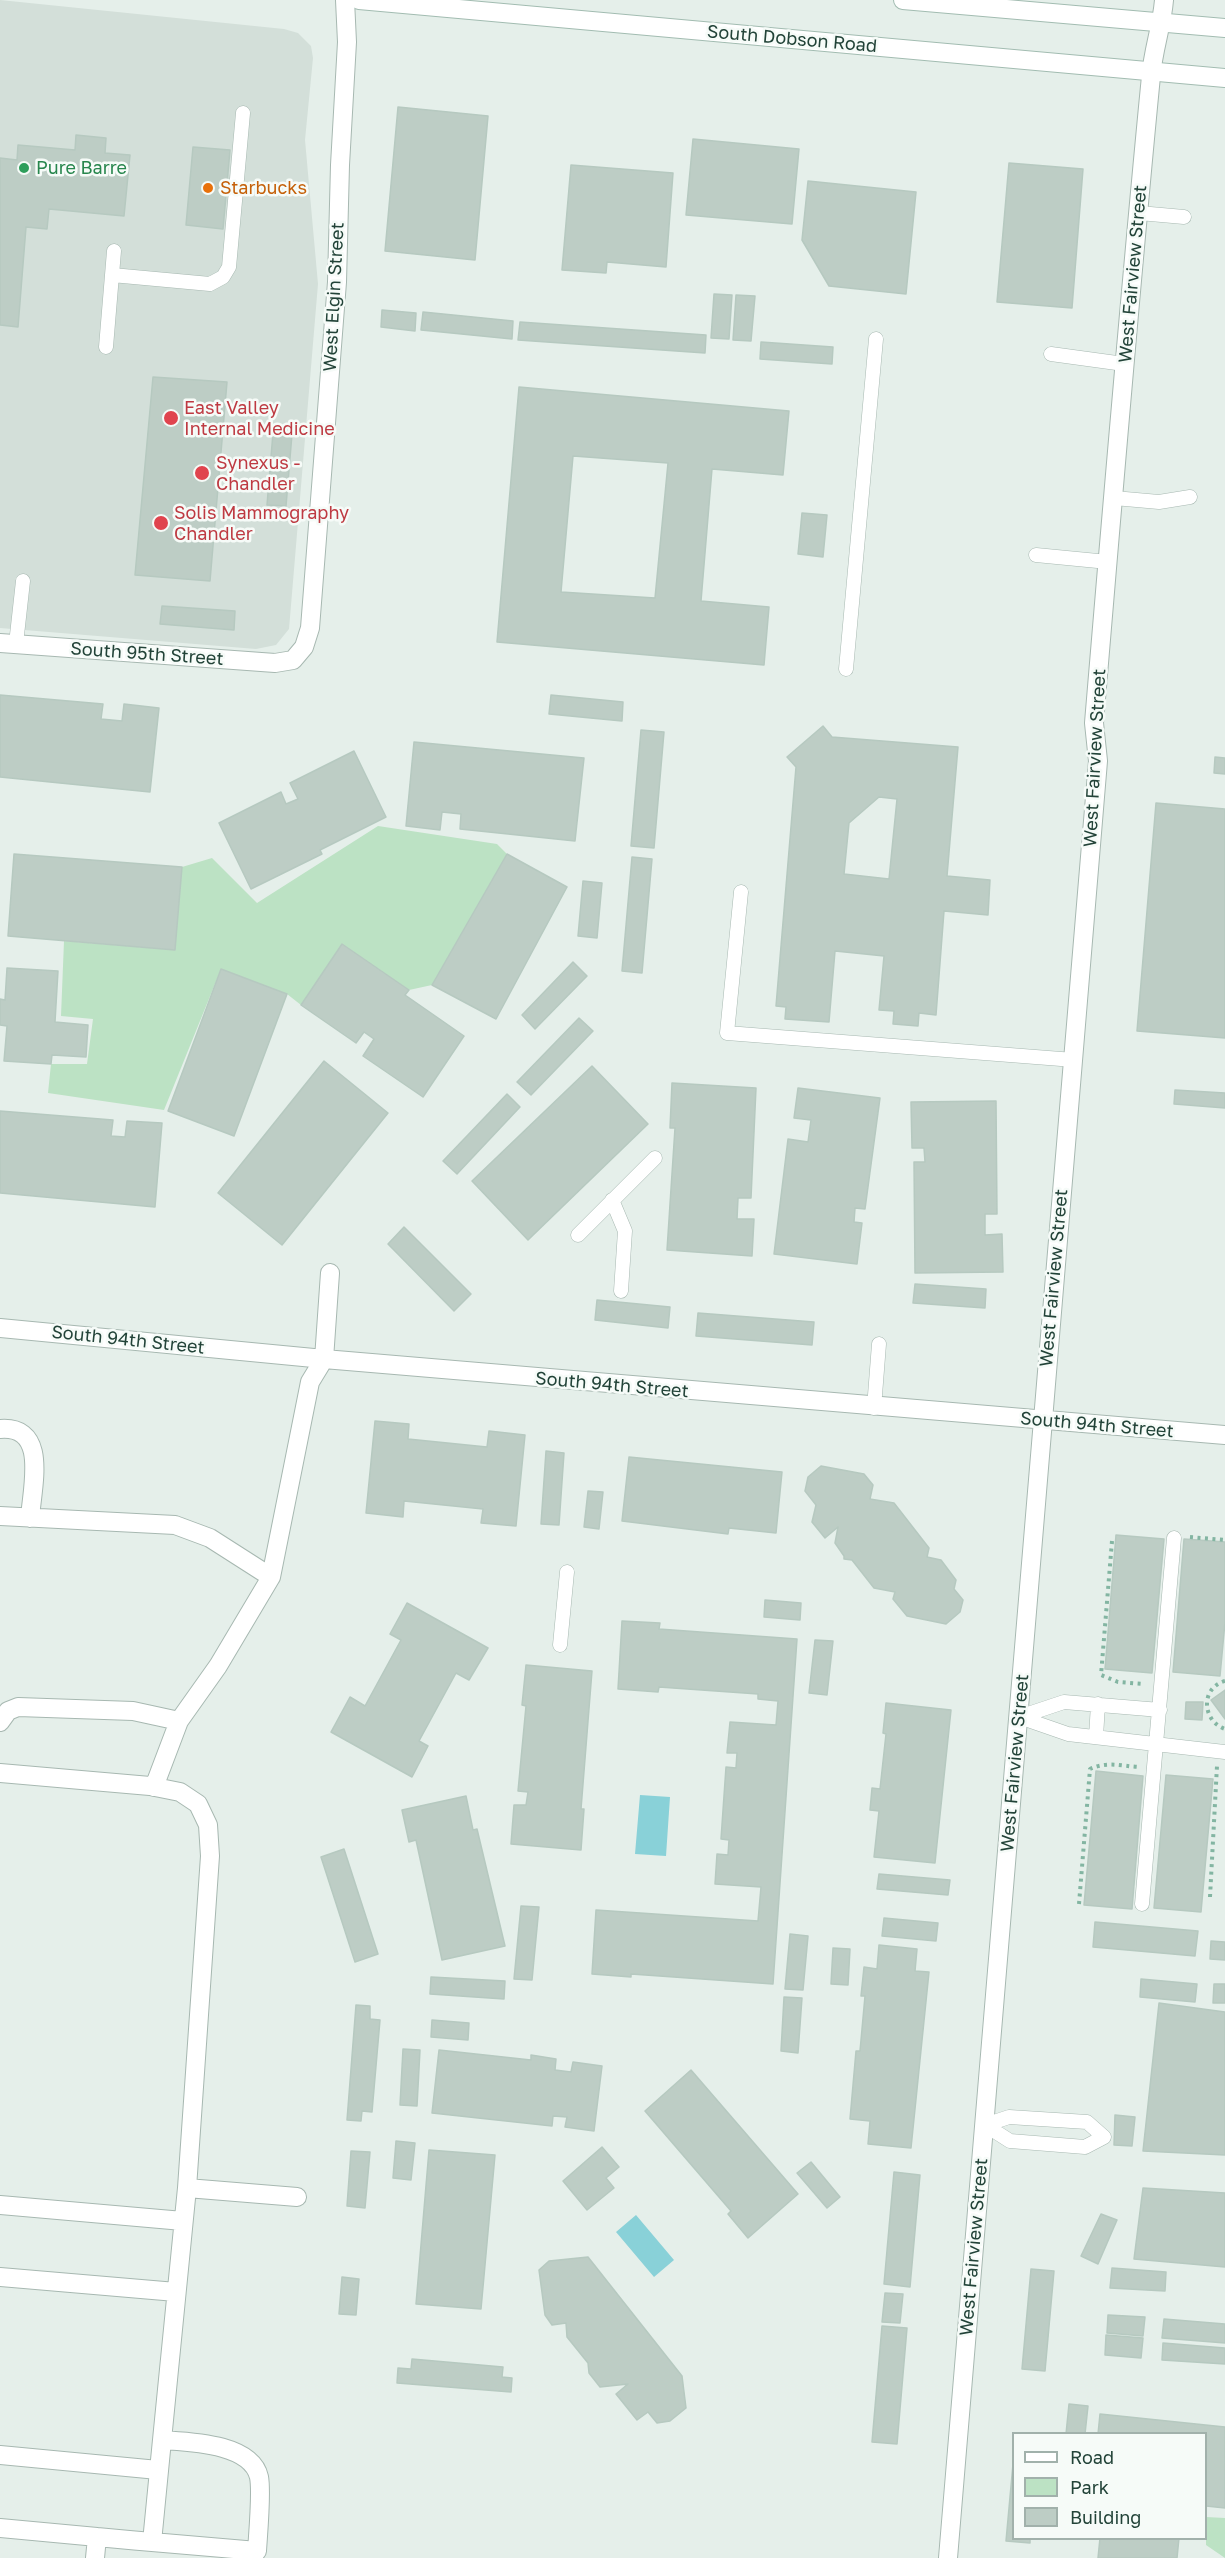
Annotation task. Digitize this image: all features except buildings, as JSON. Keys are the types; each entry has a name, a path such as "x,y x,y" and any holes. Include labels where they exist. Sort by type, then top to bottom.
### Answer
{"street":[{"name":"West Elgin Street","path":"293,660 304,647 310,628 336,295 347,42 345,0"},
{"name":"South Dobson Road","path":"359,0 1225,78"},
{"path":"903,0 1225,28"},
{"name":"West Fairview Street","path":"948,2558 1041,1420 1074,1060 1098,761 1094,723 1124,364 1151,72 1162,23 1164,0"},
{"name":"South 95th Street","path":"8,644 274,663 293,660"},
{"path":"154,1786 179,1721 218,1666 271,1577 310,1382 324,1359 330,1273"},
{"name":"South 94th Street","path":"0,1328 874,1408 1225,1435"},
{"path":"0,1429 9,1428 27,1435 34,1450 30,1518"},
{"path":"0,1516 175,1525 210,1538 271,1577"},
{"path":"0,1722 8,1711 18,1707 133,1711 179,1721"},
{"path":"0,1773 154,1786 180,1792 198,1804 208,1825 210,1856 187,2188 152,2542"},
{"path":"187,2188 297,2197"},
{"path":"0,2205 183,2221"},
{"path":"0,2277 176,2292"},
{"path":"0,2528 152,2542 257,2555 259,2476 245,2456 208,2444 162,2440"},
{"path":"0,2455 158,2470"},
{"path":"95,2558 97,2537"}],"lane":[{"path":"112,275 210,284 223,277 229,267 243,112"},
{"path":"1138,213 1184,217"},
{"path":"105,347 114,251"},
{"path":"846,669 876,339"},
{"path":"1051,354 1124,364"},
{"path":"1114,498 1159,502 1190,497"},
{"path":"1036,555 1108,562"},
{"path":"8,644 23,581"},
{"path":"741,892 727,1033 1074,1060"},
{"path":"578,1234 655,1158"},
{"path":"612,1200 625,1230 621,1291"},
{"path":"874,1408 879,1344"},
{"path":"1142,1904 1174,1538"},
{"path":"560,1645 567,1572"},
{"path":"1018,1717 1064,1702 1160,1710"},
{"path":"1096,1737 1098,1704"},
{"path":"1018,1717 1068,1734 1222,1752"},
{"path":"1009,2116 1087,2122 1104,2137 1085,2147 1010,2141 985,2125 1009,2116"}],"path":[{"path":"1174,1538 1185,1536 1225,1540"},
{"path":"1112,1541 1101,1675 1118,1682 1162,1686"},
{"path":"1225,1681 1213,1687 1206,1701 1210,1717 1215,1724 1225,1729"},
{"path":"1210,1897 1222,1752"},
{"path":"1079,1904 1090,1769 1117,1762 1133,1767 1155,1767"}],"shaded area":[{"path":"0,0 284,29 298,33 311,46 313,58 305,140 318,284 289,629 276,645 256,649 0,628"}],"green space":[{"path":"378,826 497,844 507,854 432,985 409,990 342,944 301,1005 287,994 221,969 164,1110 48,1093 51,1064 87,1064 93,1019 61,1016 64,941 175,950 182,867 212,858 257,903"},
{"path":"1207,2517 1225,2518 1225,2558 1206,2545"}],"water":[{"path":"640,1795 670,1797 666,1856 635,1854"},
{"path":"636,2215 674,2260 654,2277 616,2232"}],"place":[{"name":"Pure Barre","path":"24,168"},
{"name":"Starbucks","path":"208,188"},
{"name":"East Valley Internal Medicine","path":"171,418"},
{"name":"Synexus - Chandler","path":"202,473"},
{"name":"Solis Mammography Chandler","path":"161,523"}]}
